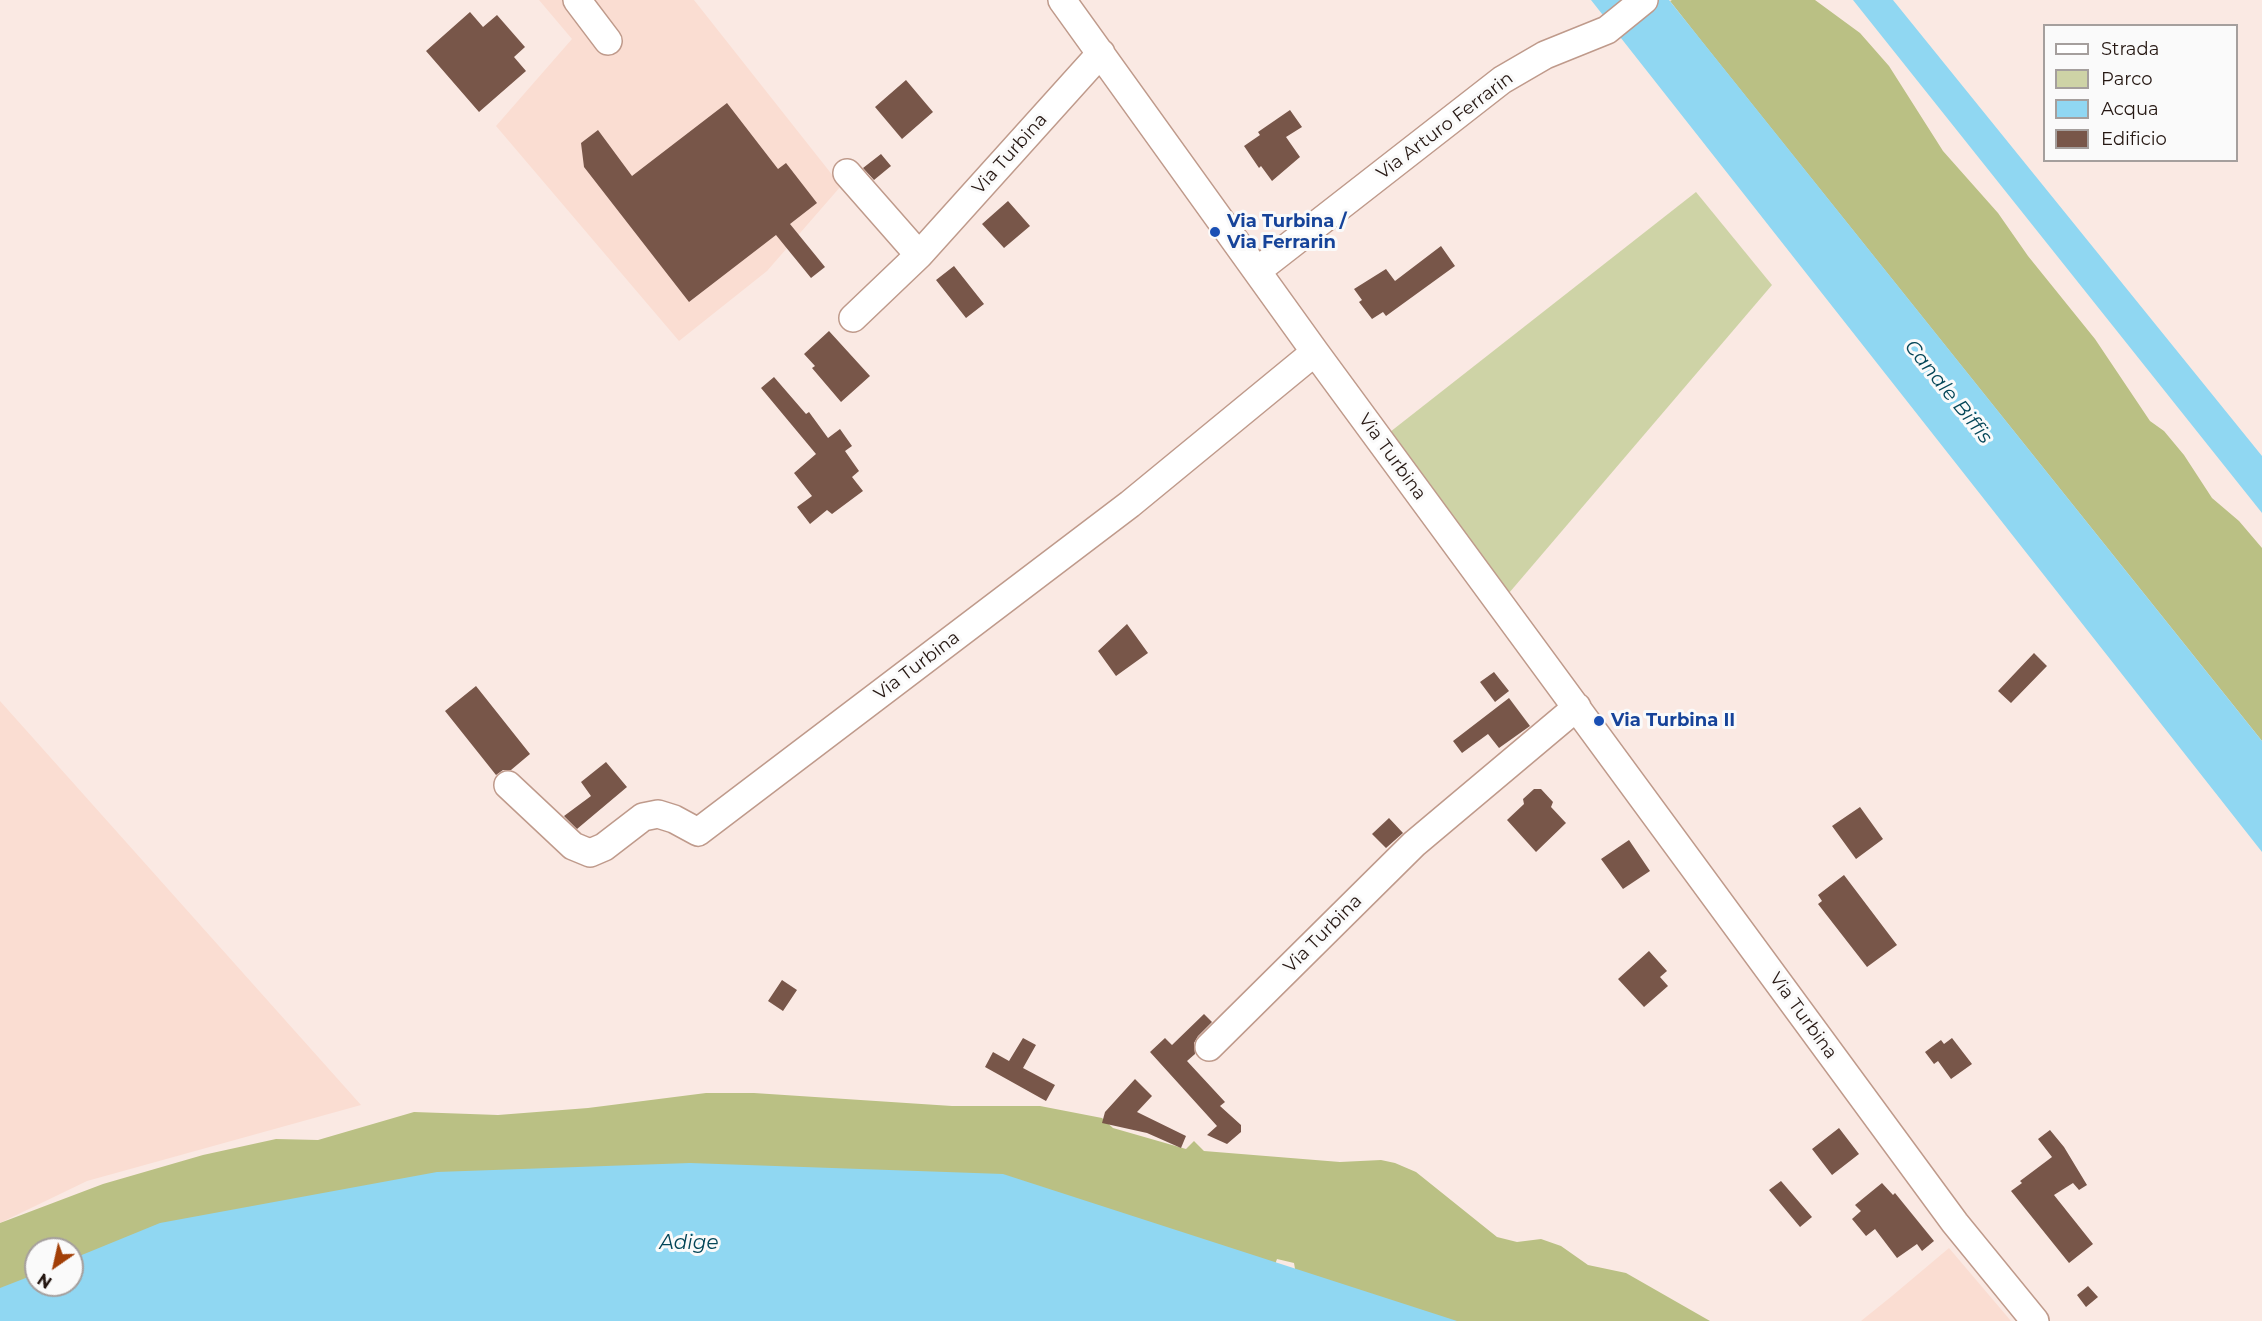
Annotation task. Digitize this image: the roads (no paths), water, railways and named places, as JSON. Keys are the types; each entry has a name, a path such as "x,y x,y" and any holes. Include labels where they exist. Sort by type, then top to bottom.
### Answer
{"street":[{"path":"577,0 608,41"},
{"name":"Via Turbina","path":"1062,0 1315,352 1955,1223 2035,1321"},
{"name":"Via Arturo Ferrarin","path":"1257,271 1502,80 1545,55 1607,30 1644,0"},
{"name":"Via Turbina","path":"853,318 919,255 1101,53"},
{"path":"846,173 919,255"},
{"name":"Via Turbina","path":"508,785 573,846 590,853 604,848 643,817 658,814 698,832 1130,504 1315,352"},
{"name":"Via Turbina","path":"1209,1047 1414,844 1577,707"}],"water":[{"name":"Canale Biffis","path":"1591,0 1669,0 2262,741 2262,852"},
{"path":"1853,0 1893,0 2262,456 2262,513"},
{"name":"Adige","path":"690,1163 1003,1174 1457,1321 0,1321 0,1288 24,1279 24,1297 84,1297 84,1254 160,1223 437,1172"}],"place":[{"name":"Via Turbina / Via Ferrarin","path":"1215,232"},
{"name":"Via Turbina II","path":"1599,721"}]}
